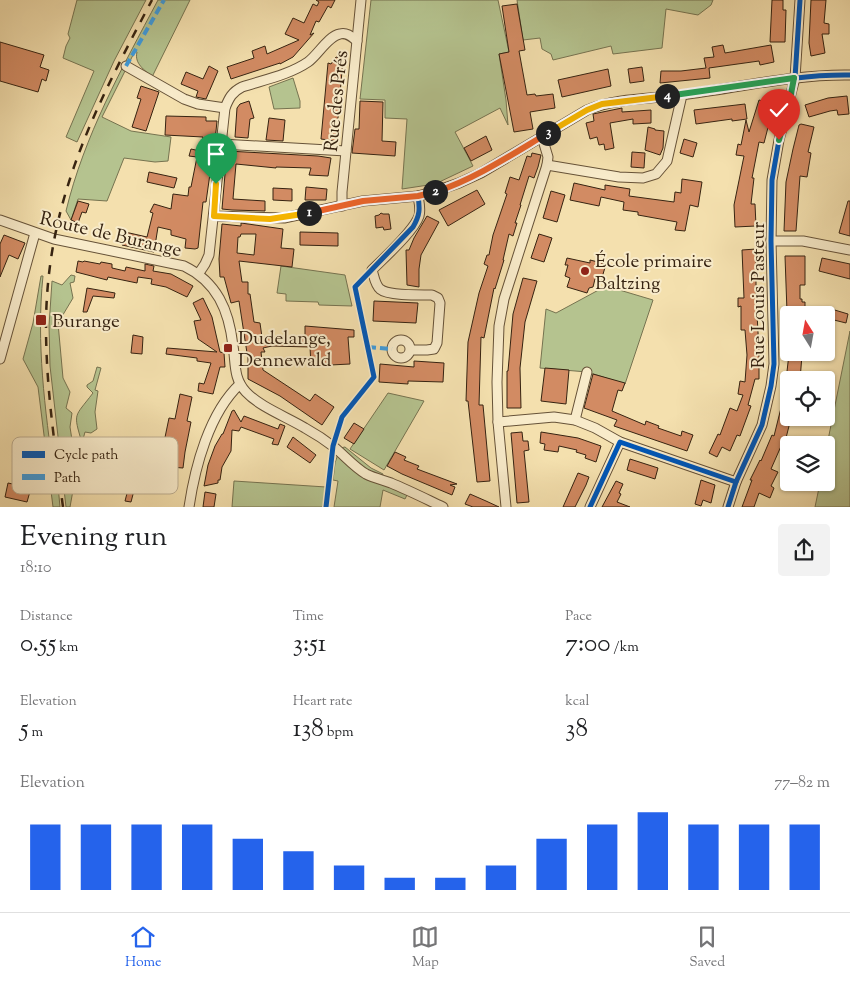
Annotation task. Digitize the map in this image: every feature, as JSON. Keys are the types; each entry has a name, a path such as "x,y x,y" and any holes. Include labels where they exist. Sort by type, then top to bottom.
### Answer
{"street":[{"name":"Rue des Prés","path":"342,206 361,0"},
{"name":"Rue Louis Pasteur","path":"728,507 736,482 762,425 772,386 774,337 772,180 779,140 795,78 800,0"},
{"path":"199,273 209,255 225,108 228,98 234,91 242,87 293,70 308,62 332,37 338,34 344,33 357,41"},
{"path":"126,66 184,99 198,104 225,108"},
{"path":"214,216 284,218 382,199 418,196 459,183 481,173 587,110 602,104 682,95 795,78 850,75"},
{"path":"547,165 619,177 643,178 656,174 667,161 682,95"},
{"path":"506,507 498,422 499,326 504,299 547,165 548,157 542,137"},
{"path":"221,144 346,151"},
{"path":"410,350 434,349 437,343 440,303 438,298 432,295 389,293 381,290 376,284 372,270 413,227 420,211 418,196"},
{"name":"Route de Burange","path":"0,220 54,239 184,266 199,273 211,285 229,321 234,346 234,371 240,384"},
{"path":"0,360 35,233"},
{"path":"772,241 803,241 850,250"},
{"path":"575,420 587,372"},
{"path":"189,507 200,457 206,440 229,394 240,384 248,394 284,418 304,427 333,446 365,473 443,507"},
{"path":"498,422 554,417 575,420 595,428 620,442 736,482"},
{"path":"590,507 620,442"}],"green space":[{"path":"77,0 146,0 114,61 77,142 66,137 94,71 63,58 70,38 68,34"},
{"path":"158,0 190,0 152,77 137,60 137,52 135,51 102,117 131,131 171,137 168,161 155,162 124,158 107,201 78,199 71,220 66,211 83,156 105,103"},
{"path":"371,0 498,0 509,52 499,54 508,125 500,108 455,132 473,166 435,184 402,189 407,119 385,118 385,100 360,99"},
{"path":"517,0 713,0 711,5 698,15 666,9 662,48 613,54 611,46 553,60 551,54 542,49 540,38 523,40"},
{"path":"293,78 300,101 300,108 274,109 269,87"},
{"path":"281,266 345,275 352,306 286,301 286,294 277,293"},
{"path":"71,275 75,276 74,282 70,283 73,298 58,323 63,378 70,392 66,408 72,413 70,427 72,437 58,437 50,366 49,326 52,281 62,285"},
{"path":"41,276 43,276 40,326 42,376 49,437 44,437 38,387 23,359 33,323"},
{"path":"606,286 653,300 625,384 587,372 540,368 546,309 556,313"},
{"path":"850,331 850,507 815,507 818,491 835,491 835,436 829,436 831,426 835,426 835,405"},
{"path":"97,367 101,368 95,390 98,391 95,412 97,429 91,433 85,432 84,437 80,437 77,426 77,416 93,393 87,385 93,381"},
{"path":"388,393 424,401 384,470 350,449"},
{"path":"345,447 371,468 383,474 381,480 409,491 405,499 383,490 380,507 334,507 338,481 333,480 335,463 340,448"},
{"path":"234,481 326,487 323,507 232,507"},
{"path":"51,494 59,494 60,507 53,507"},
{"path":"65,494 72,494 70,507 66,507"}],"building":[{"path":"316,0 335,0 331,8 328,6 319,22 316,21 310,35 314,33 293,57 280,64 231,79 227,67 254,58 252,51 265,46 267,54 299,40 285,34 293,18 304,23 313,4 317,6 319,2"},
{"path":"772,0 783,0 783,10 786,10 785,42 770,42"},
{"path":"811,0 826,0 824,23 829,24 829,34 822,34 825,53 811,56 809,43"},
{"path":"517,4 525,50 519,51 527,95 553,94 555,108 530,112 533,129 514,132 499,54 509,52 502,6"},
{"path":"0,42 44,55 40,67 49,70 46,81 42,79 38,92 0,81"},
{"path":"723,45 725,53 771,45 774,62 760,65 759,61 709,68 710,78 660,83 661,71 706,68 704,58 714,57 712,47"},
{"path":"336,57 343,59 336,141 321,139 328,63 331,64"},
{"path":"209,66 218,71 206,99 196,97 198,91 181,84 186,72 203,79"},
{"path":"642,67 644,81 630,83 628,69"},
{"path":"608,69 611,86 562,97 558,80"},
{"path":"141,86 159,92 146,131 132,127 141,99 137,98"},
{"path":"847,96 849,114 838,115 837,110 809,117 805,105 828,98"},
{"path":"759,100 774,104 764,143 759,142 752,178 754,178 751,204 755,204 756,226 735,227 734,205 744,156 736,155 738,144 741,145 746,120 749,132"},
{"path":"249,101 254,118 250,119 248,138 235,137 237,108 240,104"},
{"path":"360,101 383,102 382,141 396,142 395,156 352,153 355,129 359,129"},
{"path":"745,104 747,119 696,124 694,110"},
{"path":"622,108 622,112 651,110 651,123 633,124 633,119 610,123 614,148 605,150 604,144 599,145 597,137 590,139 586,123 594,121 593,114"},
{"path":"166,116 206,117 206,121 217,121 206,202 203,202 198,248 185,248 186,239 171,235 171,230 158,227 154,252 122,245 125,232 147,237 153,213 150,212 154,204 171,209 173,194 188,196 197,157 189,156 191,149 200,151 203,137 165,135"},
{"path":"269,118 285,120 283,141 266,140"},
{"path":"799,125 814,127 808,152 811,153 807,177 800,176 796,231 784,231 786,182"},
{"path":"648,127 664,131 663,148 660,155 645,150"},
{"path":"486,136 492,150 471,161 464,148"},
{"path":"684,139 697,143 693,157 680,153"},
{"path":"227,151 331,158 328,176 309,175 311,168 276,168 236,164 233,199 265,201 265,211 232,210 222,209"},
{"path":"632,152 645,153 644,168 631,167"},
{"path":"532,153 541,155 538,167 534,178 529,176 513,236 509,234 504,260 494,288 484,338 481,337 479,405 483,405 490,481 477,482 468,401 466,401 468,342 479,293 488,266 484,264 487,255 489,255 493,235 507,194 505,193 510,177 519,180 527,156 531,157"},
{"path":"149,172 177,178 174,188 147,182"},
{"path":"682,179 702,182 698,207 690,205 685,231 675,230 677,222 638,215 638,212 623,210 624,202 601,197 599,206 570,200 574,183 605,190 605,185 630,189 629,196 674,202 675,192 681,193"},
{"path":"306,187 327,189 326,200 305,200"},
{"path":"273,188 292,189 292,201 273,200"},
{"path":"477,190 485,204 448,226 439,210"},
{"path":"551,191 565,195 557,222 543,218"},
{"path":"78,201 89,204 86,213 82,212 78,223 71,220"},
{"path":"848,201 850,201 850,236 839,233"},
{"path":"381,213 389,214 391,229 376,228 375,216"},
{"path":"427,216 439,222 421,255 419,287 407,285 406,250 409,250"},
{"path":"241,223 283,229 281,248 294,249 292,267 239,261 242,282 248,282 248,294 250,294 254,322 260,323 262,337 305,337 305,326 354,330 354,337 348,337 350,364 311,366 310,347 272,346 263,348 265,352 261,352 263,370 310,401 315,394 334,407 322,425 280,396 248,379 248,353 239,301 231,303 224,277 220,277 219,259 222,224 241,226","holes":["241,234 256,234 254,255 237,253 238,237"]},
{"path":"300,232 338,233 338,246 300,245"},
{"path":"539,234 552,238 544,262 531,258"},
{"path":"4,235 25,243 18,259 9,255 0,277 0,244"},
{"path":"756,249 759,379 755,379 748,405 751,406 740,436 737,435 730,451 722,447 717,457 709,453 718,434 720,435 730,408 737,411 743,395 738,394 740,381 745,382 747,355 745,330 741,330 741,306 738,307 738,298 744,298 742,250"},
{"path":"785,256 805,256 805,285 800,285 800,299 802,299 802,302 805,302 805,306 787,306"},
{"name":"École primaire Baltzing","path":"567,258 590,263 590,260 606,264 601,281 595,279 593,287 589,288 587,293 567,287 570,278 565,276 568,265 565,265"},
{"path":"822,258 850,264 850,279 819,271"},
{"path":"78,261 112,264 112,268 125,271 126,267 145,271 145,264 154,266 153,271 171,274 193,286 187,297 166,287 151,284 152,279 138,277 137,283 108,277 107,280 76,272"},
{"path":"523,278 537,281 525,322 520,368 521,408 507,408 507,371 513,314"},
{"path":"87,288 115,293 114,298 93,296 87,312 83,312"},
{"path":"203,298 212,317 220,352 224,353 225,367 220,367 213,394 198,391 199,383 204,384 211,363 197,361 197,358 166,354 167,348 217,352 198,339 194,321 201,320 193,303"},
{"path":"374,301 418,303 416,323 373,321"},
{"path":"835,310 848,314 846,323 835,320"},
{"path":"133,335 143,337 142,354 131,353"},
{"path":"414,361 444,363 443,382 408,381 408,384 379,382 380,364 414,367"},
{"path":"788,361 802,361 801,371 787,371"},
{"path":"545,368 569,370 566,404 541,401"},
{"path":"593,374 625,383 622,391 618,390 612,411 645,425 646,421 659,426 658,428 681,436 682,431 693,435 687,451 614,426 617,420 584,408"},
{"path":"180,394 192,397 187,421 191,422 183,468 178,468 178,437 165,437 169,418 175,419"},
{"path":"234,410 241,422 244,416 278,429 280,424 285,426 278,445 272,444 274,439 241,427 239,431 232,430 231,451 222,467 220,480 218,480 218,483 204,486 208,465 215,446"},
{"path":"780,412 780,426 789,426 786,436 780,436 780,449 771,469 778,472 771,486 774,488 770,498 759,493 754,507 742,507 752,480 750,480 761,461 772,435 774,436"},
{"path":"354,423 364,429 354,444 344,438"},
{"path":"522,432 523,441 528,441 529,450 524,451 529,502 517,503 511,433"},
{"path":"541,432 578,438 601,446 596,462 585,458 586,455 576,452 577,450 559,446 558,452 544,450 545,444 540,443"},
{"path":"293,437 316,455 310,463 287,447"},
{"path":"395,452 406,457 404,460 419,466 417,469 457,484 450,485 455,487 452,495 387,466"},
{"path":"630,459 658,468 655,479 627,470"},
{"path":"578,473 589,477 586,485 575,507 563,507"},
{"path":"701,480 715,485 711,503 703,500 701,506 695,504"},
{"path":"616,481 623,484 617,502 630,507 602,507"},
{"path":"8,483 12,484 12,494 29,494 27,502 5,497"},
{"path":"205,492 216,494 214,507 203,507"},
{"path":"127,494 133,494 131,502 125,501"},
{"path":"470,494 499,507 473,507 465,504"}],"railway":[{"path":"54,437 46,350 46,327 48,281 55,238 65,197 93,118 152,0"},
{"path":"61,494 63,507"}],"marked path":[{"path":"126,66 164,0"},
{"path":"368,347 392,349"}],"cycle path":[{"path":"728,507 736,482 762,425 771,386 774,364 771,241 772,180 779,140 795,78 800,0"},
{"path":"326,507 333,446 342,417 374,377 355,287 413,227 419,212 418,196 463,181 484,171 587,110 598,106 621,101 682,95 787,79 850,75"},
{"path":"590,507 620,442 736,482"}],"place":[{"name":"École primaire Baltzing","path":"585,271"},
{"name":"Burange","path":"41,320"},
{"name":"Dudelange, Dennewald","path":"228,348"}],"route":[{"path":"216,184 214,216 284,218 363,201 418,196 436,192 481,173 587,110 602,104 682,95 795,78 779,140"}]}
